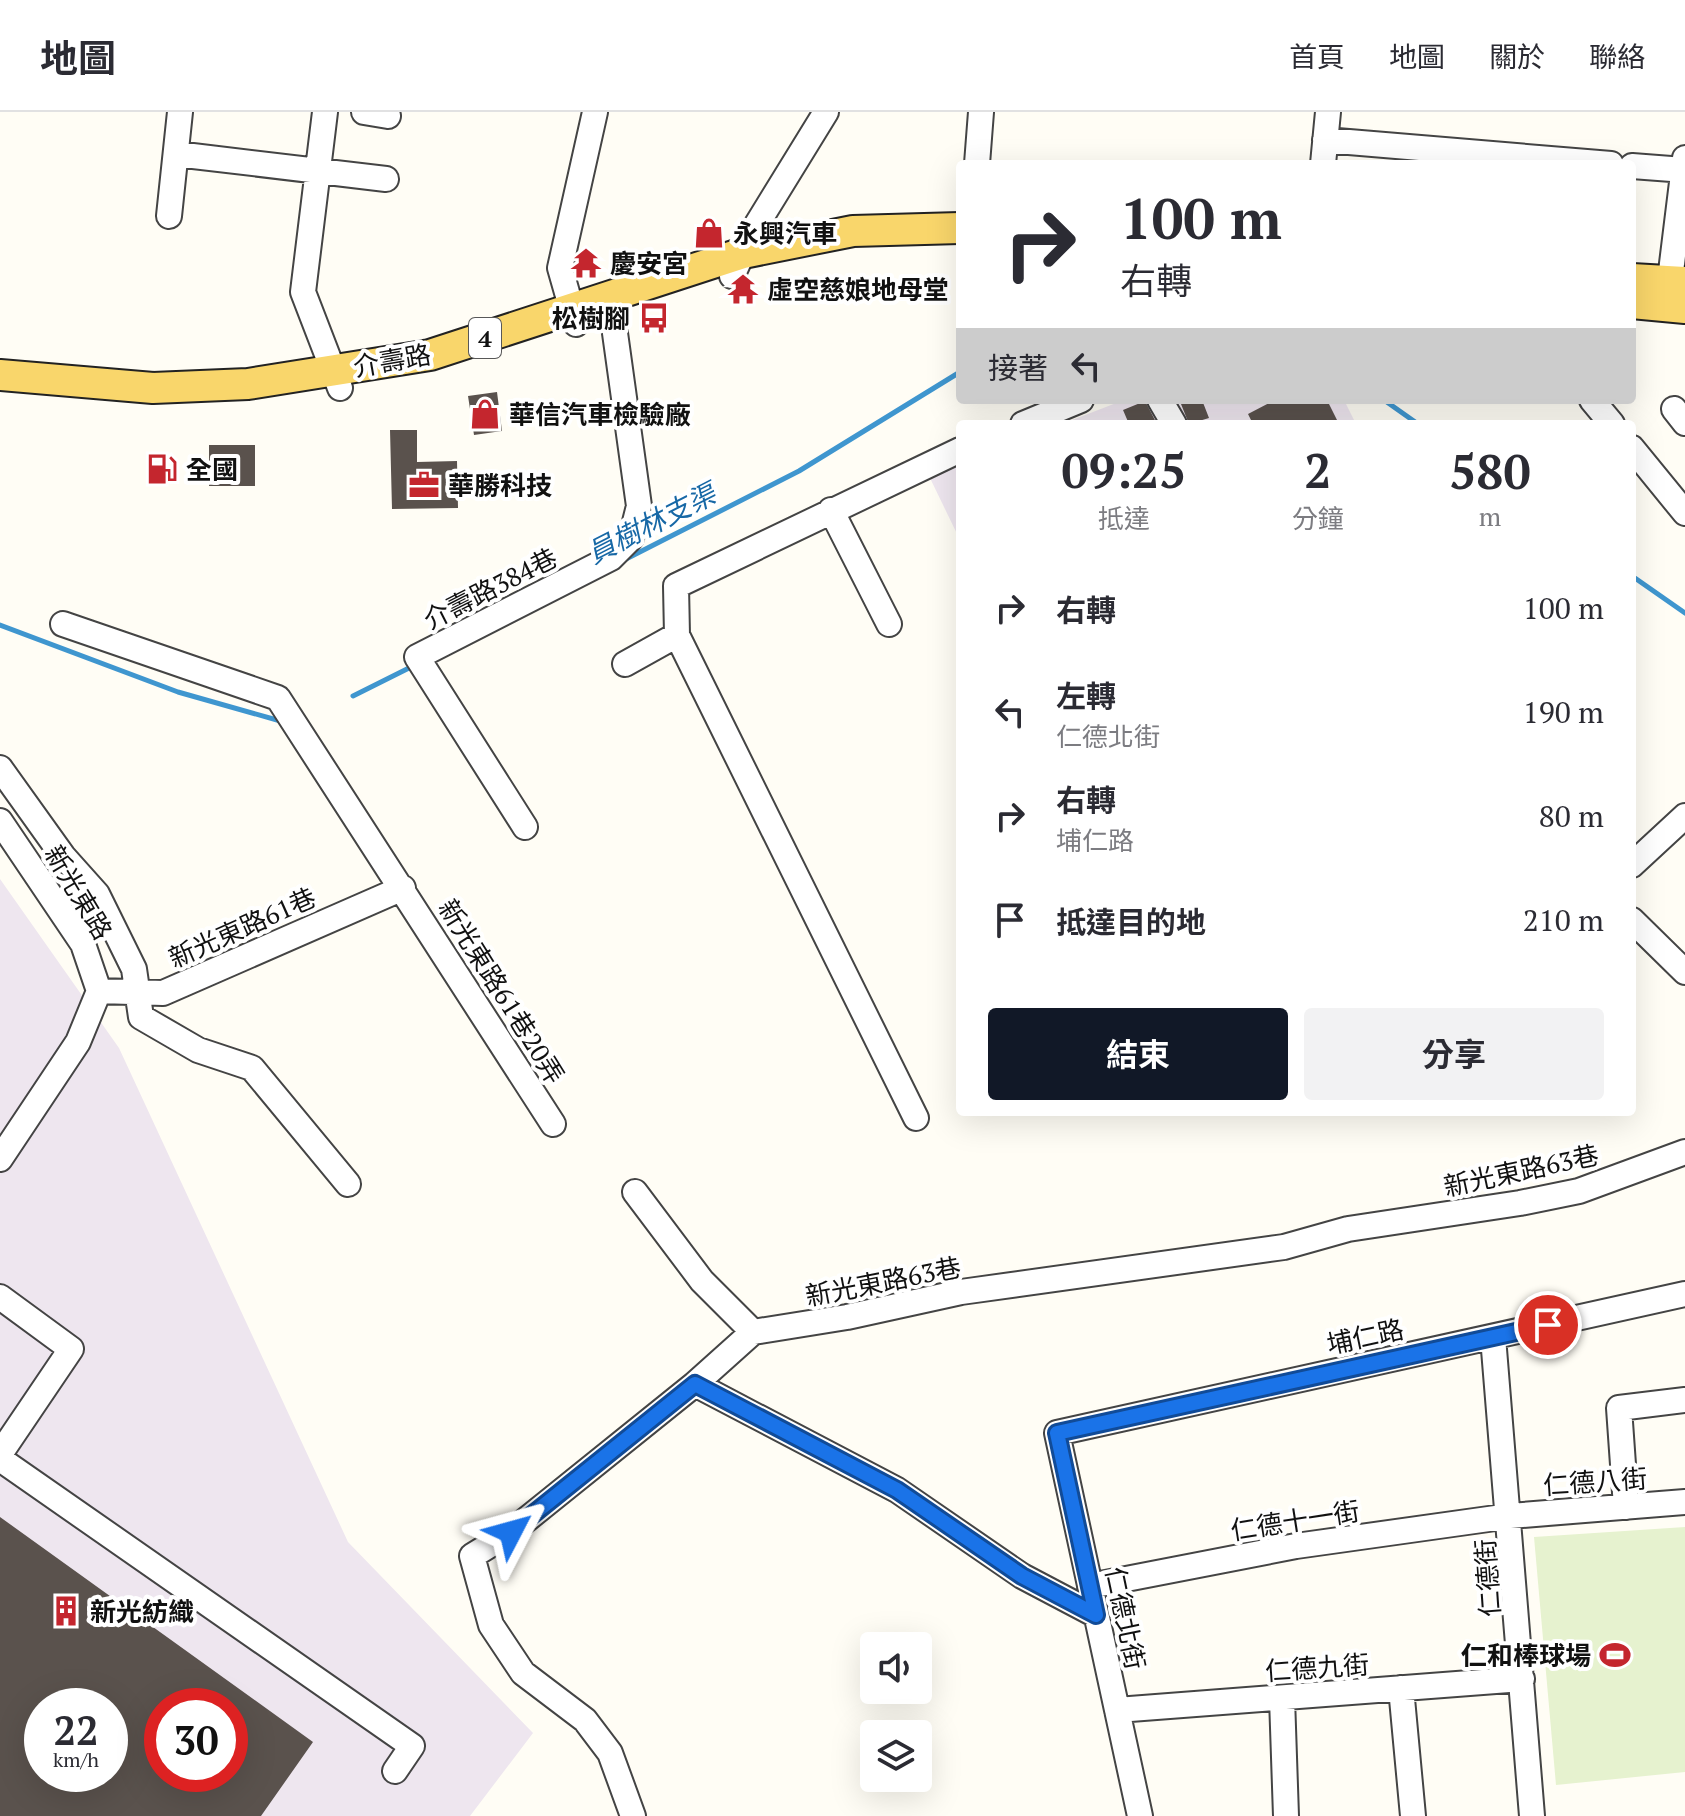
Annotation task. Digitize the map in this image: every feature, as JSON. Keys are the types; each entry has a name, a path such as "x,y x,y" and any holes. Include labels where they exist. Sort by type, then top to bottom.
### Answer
{"main road":[{"name":"介壽路","path":"0,375 153,388 402,378 612,304 853,231 956,228"},
{"name":"介壽路","path":"737,264 860,250 956,248"},
{"path":"1636,280 1677,294"},
{"path":"1636,302 1677,294"},
{"name":"介壽路","path":"0,395 177,407 337,379"}],"street":[{"path":"169,216 180,112"},
{"path":"325,112 303,292 337,379"},
{"path":"573,317 560,268 595,112"},
{"path":"737,264 826,112"},
{"path":"977,160 981,112"},
{"path":"1328,112 1324,152 1515,160"},
{"path":"176,154 386,179"},
{"path":"1636,166 1684,166 1677,294"},
{"name":"介壽路384巷","path":"525,827 417,657 611,558 631,538 639,506 612,304"},
{"path":"1033,420 1071,404"},
{"path":"1595,404 1609,420"},
{"path":"916,1118 677,635 676,586 956,452"},
{"path":"1636,453 1685,513"},
{"path":"831,510 889,624"},
{"name":"新光東路61巷20弄","path":"63,624 278,698 553,1124"},
{"path":"625,664 677,635"},
{"path":"0,768 63,856 97,894 134,969 141,1017 198,1050 252,1068 348,1184"},
{"path":"1636,861 1685,816"},
{"name":"新光東路","path":"0,821 83,944 99,991"},
{"name":"新光東路61巷","path":"99,991 163,993 403,888"},
{"path":"1636,924 1685,972"},
{"path":"0,1159 78,1042 99,991"},
{"name":"新光東路63巷","path":"753,1332 847,1317 961,1292 1270,1249 1348,1229 1520,1203 1579,1191 1685,1152"},
{"path":"633,1816 610,1753 585,1720 523,1673 491,1625 472,1556 511,1532 695,1384 753,1332 702,1281 635,1192"},
{"name":"埔仁路","path":"1057,1433 1685,1294"},
{"path":"0,1297 71,1349 0,1456 412,1746 395,1771"},
{"name":"仁德街","path":"1493,1337 1510,1516 1532,1816"},
{"path":"695,1384 897,1490 1022,1576 1096,1615"},
{"path":"1626,1507 1619,1408 1685,1400"},
{"name":"仁德北街","path":"1057,1433 1140,1816"},
{"name":"仁德八街","path":"1510,1516 1685,1502"},
{"name":"仁德十一街","path":"1090,1586 1296,1546 1510,1516"},
{"name":"仁德九街","path":"1117,1710 1522,1679"},
{"path":"1401,1688 1413,1816"},
{"path":"1282,1698 1286,1816"}],"shaded area":[{"path":"1114,404 1346,404 1354,420 1072,420"},
{"path":"956,466 956,532 929,476"},
{"path":"0,879 119,1048 348,1542 533,1733 470,1816 0,1816"}],"green space":[{"name":"仁和棒球場","path":"1685,1527 1685,1772 1556,1785 1534,1537"}],"building":[{"name":"華信汽車檢驗廠","path":"497,392 502,431 474,435 468,396"},
{"path":"1147,404 1155,420 1127,420 1123,410"},
{"path":"1181,404 1204,404 1209,418 1187,420"},
{"path":"1267,404 1329,404 1337,420 1251,420 1248,414"},
{"name":"華勝科技","path":"390,430 417,430 417,462 457,461 458,508 392,509"},
{"path":"209,445 255,445 255,486 209,486"},
{"name":"新光紡織","path":"0,1517 238,1688 144,1688 144,1792 248,1792 248,1695 313,1742 261,1816 0,1816"}],"waterway":[{"name":"員樹林支渠","path":"626,559 799,471 956,374"},
{"name":"員樹林支渠","path":"1390,404 1412,420"},
{"name":"員樹林支渠","path":"1636,579 1685,613"},
{"name":"員樹林支渠","path":"0,625 178,692 284,722"},
{"name":"員樹林支渠","path":"353,696 413,666"}],"place":[{"name":"永興汽車","path":"709,233"},
{"name":"慶安宮","path":"586,263"},
{"name":"虛空慈娘地母堂","path":"743,289"},
{"name":"松樹腳","path":"654,318"},
{"name":"華信汽車檢驗廠","path":"485,414"},
{"name":"全國","path":"162,469"},
{"name":"華勝科技","path":"424,485"},
{"name":"新光紡織","path":"66,1611"},
{"name":"仁和棒球場","path":"1615,1655"}],"route":[{"path":"511,1532 695,1384 897,1490 1022,1576 1096,1615 1057,1433 1548,1325"}]}
